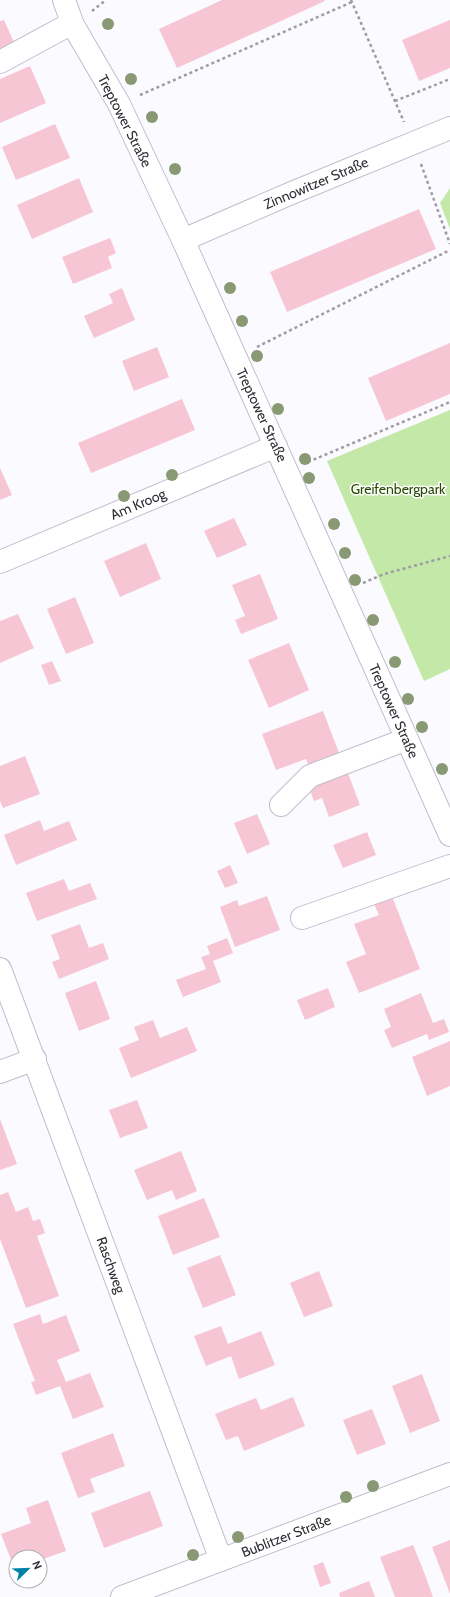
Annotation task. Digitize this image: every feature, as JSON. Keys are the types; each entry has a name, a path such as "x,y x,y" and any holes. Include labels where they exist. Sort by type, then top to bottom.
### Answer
{"street":[{"name":"Treptower Straße","path":"64,0 72,23 119,104 183,240 450,835"},
{"path":"0,62 72,23"},
{"name":"Zinnowitzer Straße","path":"183,240 294,192 450,128"},
{"name":"Am Kroog","path":"0,562 276,446"},
{"path":"282,805 310,776 407,739"},
{"path":"302,918 450,866"},
{"name":"Raschweg","path":"0,970 35,1059 221,1560"},
{"path":"0,1072 35,1059"},
{"name":"Bublitzer Straße","path":"122,1597 450,1474"}],"path":[{"path":"119,104 352,2"},
{"path":"395,102 450,79"},
{"path":"236,358 450,250"},
{"path":"287,471 450,402"},
{"path":"340,592 384,574 450,556"}],"green space":[{"path":"450,188 450,229 440,203"},
{"name":"Greifenbergpark","path":"450,410 450,669 424,681 327,461"}],"building":[{"path":"222,0 325,1 177,68 159,29"},
{"path":"4,20 17,49 0,57 0,21"},
{"path":"450,20 450,68 419,81 402,40"},
{"path":"30,66 46,103 0,123 0,79"},
{"path":"55,124 70,158 16,180 2,147"},
{"path":"79,178 93,212 32,239 17,205"},
{"path":"419,209 436,249 287,312 270,272"},
{"path":"110,238 116,253 108,257 112,268 73,284 62,257"},
{"path":"122,288 135,320 94,338 84,316 113,303 109,294"},
{"path":"450,343 450,394 386,421 368,378"},
{"path":"157,347 169,377 134,391 122,361"},
{"path":"182,399 195,430 91,473 78,443"},
{"path":"0,468 12,495 0,500"},
{"path":"234,518 247,545 217,558 204,531"},
{"path":"146,543 161,579 120,597 104,561"},
{"path":"260,574 278,619 241,634 235,620 245,616 232,585"},
{"path":"75,597 94,643 66,654 47,609"},
{"path":"18,614 34,648 0,663 0,621"},
{"path":"289,643 309,690 269,708 248,660"},
{"path":"52,661 61,681 49,685 41,665"},
{"path":"323,711 341,758 310,769 306,759 276,770 262,734"},
{"path":"25,756 40,794 3,808 0,801 0,766"},
{"path":"346,768 360,805 329,817 322,798 314,801 307,783"},
{"path":"257,814 270,844 247,854 234,823"},
{"path":"40,820 44,831 69,821 77,840 16,865 4,835"},
{"path":"367,832 376,855 343,868 333,845"},
{"path":"230,865 238,883 225,888 217,871"},
{"path":"64,879 69,891 90,883 97,899 37,921 26,893"},
{"path":"267,896 280,930 235,947 220,907 237,900 239,906"},
{"path":"392,896 420,969 359,993 346,962 366,954 354,924 379,915 374,904"},
{"path":"80,924 89,948 103,943 109,959 59,979 52,962 60,959 51,935"},
{"path":"227,938 233,953 213,961 221,982 183,997 176,980 206,969 201,957 210,954 207,946"},
{"path":"96,981 110,1019 79,1031 65,993"},
{"path":"328,988 335,1007 305,1020 297,1000"},
{"path":"421,993 433,1023 444,1019 449,1032 429,1040 427,1034 392,1048 384,1030 391,1027 384,1009"},
{"path":"153,1020 160,1038 187,1027 197,1051 131,1078 119,1048 139,1040 134,1027"},
{"path":"450,1041 450,1086 427,1096 412,1057"},
{"path":"137,1100 148,1128 120,1138 109,1110"},
{"path":"0,1119 17,1164 0,1170"},
{"path":"181,1151 197,1191 176,1200 172,1190 147,1200 134,1170"},
{"path":"8,1192 16,1212 28,1207 33,1221 40,1219 45,1233 37,1236 59,1296 26,1308 0,1239 0,1195"},
{"path":"204,1198 220,1237 173,1255 158,1216"},
{"path":"220,1255 236,1295 203,1308 187,1268"},
{"path":"319,1271 333,1306 304,1317 290,1283"},
{"path":"40,1314 43,1324 66,1315 80,1351 57,1360 66,1382 90,1373 104,1407 73,1419 60,1386 36,1395 31,1382 35,1381 13,1324"},
{"path":"221,1326 228,1344 261,1331 275,1365 239,1379 231,1356 206,1366 194,1336"},
{"path":"422,1374 440,1421 410,1433 392,1386"},
{"path":"293,1397 305,1426 244,1451 238,1436 226,1440 215,1414 256,1398 261,1410"},
{"path":"372,1409 386,1444 357,1455 343,1420"},
{"path":"113,1433 125,1466 90,1479 95,1492 78,1498 61,1453"},
{"path":"150,1491 163,1526 104,1548 91,1513"},
{"path":"48,1500 66,1551 48,1557 48,1549 8,1549 8,1552 1,1534 31,1523 26,1508"},
{"path":"450,1540 450,1594 432,1547"},
{"path":"413,1545 433,1597 395,1597 380,1557"},
{"path":"323,1562 331,1583 320,1587 313,1566"},
{"path":"369,1581 375,1597 340,1597 339,1593"}]}
